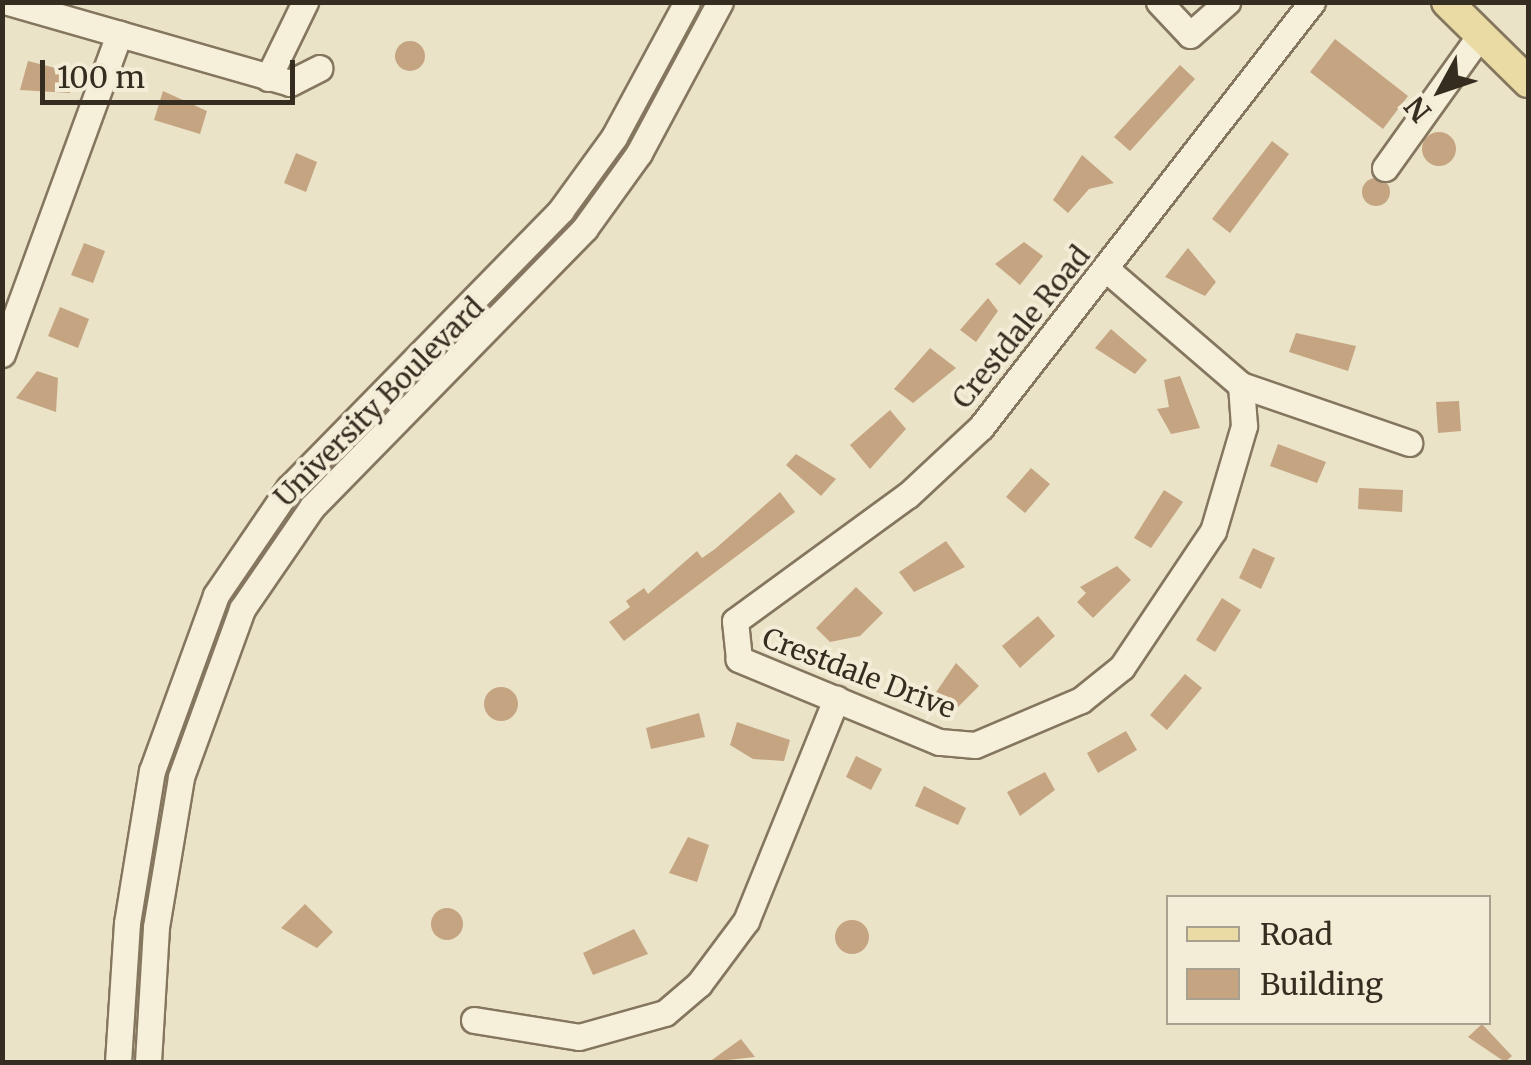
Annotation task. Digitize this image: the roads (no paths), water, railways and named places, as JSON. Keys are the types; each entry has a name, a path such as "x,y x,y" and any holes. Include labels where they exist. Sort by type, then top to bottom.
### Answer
{"main road":[{"path":"1447,2 1528,82"}],"street":[{"path":"8,2 290,83 319,68"},
{"path":"268,78 306,2"},
{"name":"University Boulevard","path":"118,1062 127,924 152,771 216,595 289,488 562,210 614,137 687,2"},
{"name":"University Boulevard","path":"148,1062 156,927 181,778 242,609 312,507 585,228 656,126 720,2"},
{"path":"1159,2 1190,36 1226,2"},
{"name":"Crestdale Road","path":"733,638 734,621 949,460 1106,269 1297,9"},
{"path":"2,354 118,34"},
{"path":"1385,168 1483,35 1528,70"},
{"path":"1106,269 1242,386 1409,443"},
{"name":"Crestdale Drive","path":"733,638 740,658 939,742 976,745 1104,685 1213,531 1244,426 1242,386"},
{"path":"474,1020 578,1038 665,1013 699,984 746,921 836,699"}]}
